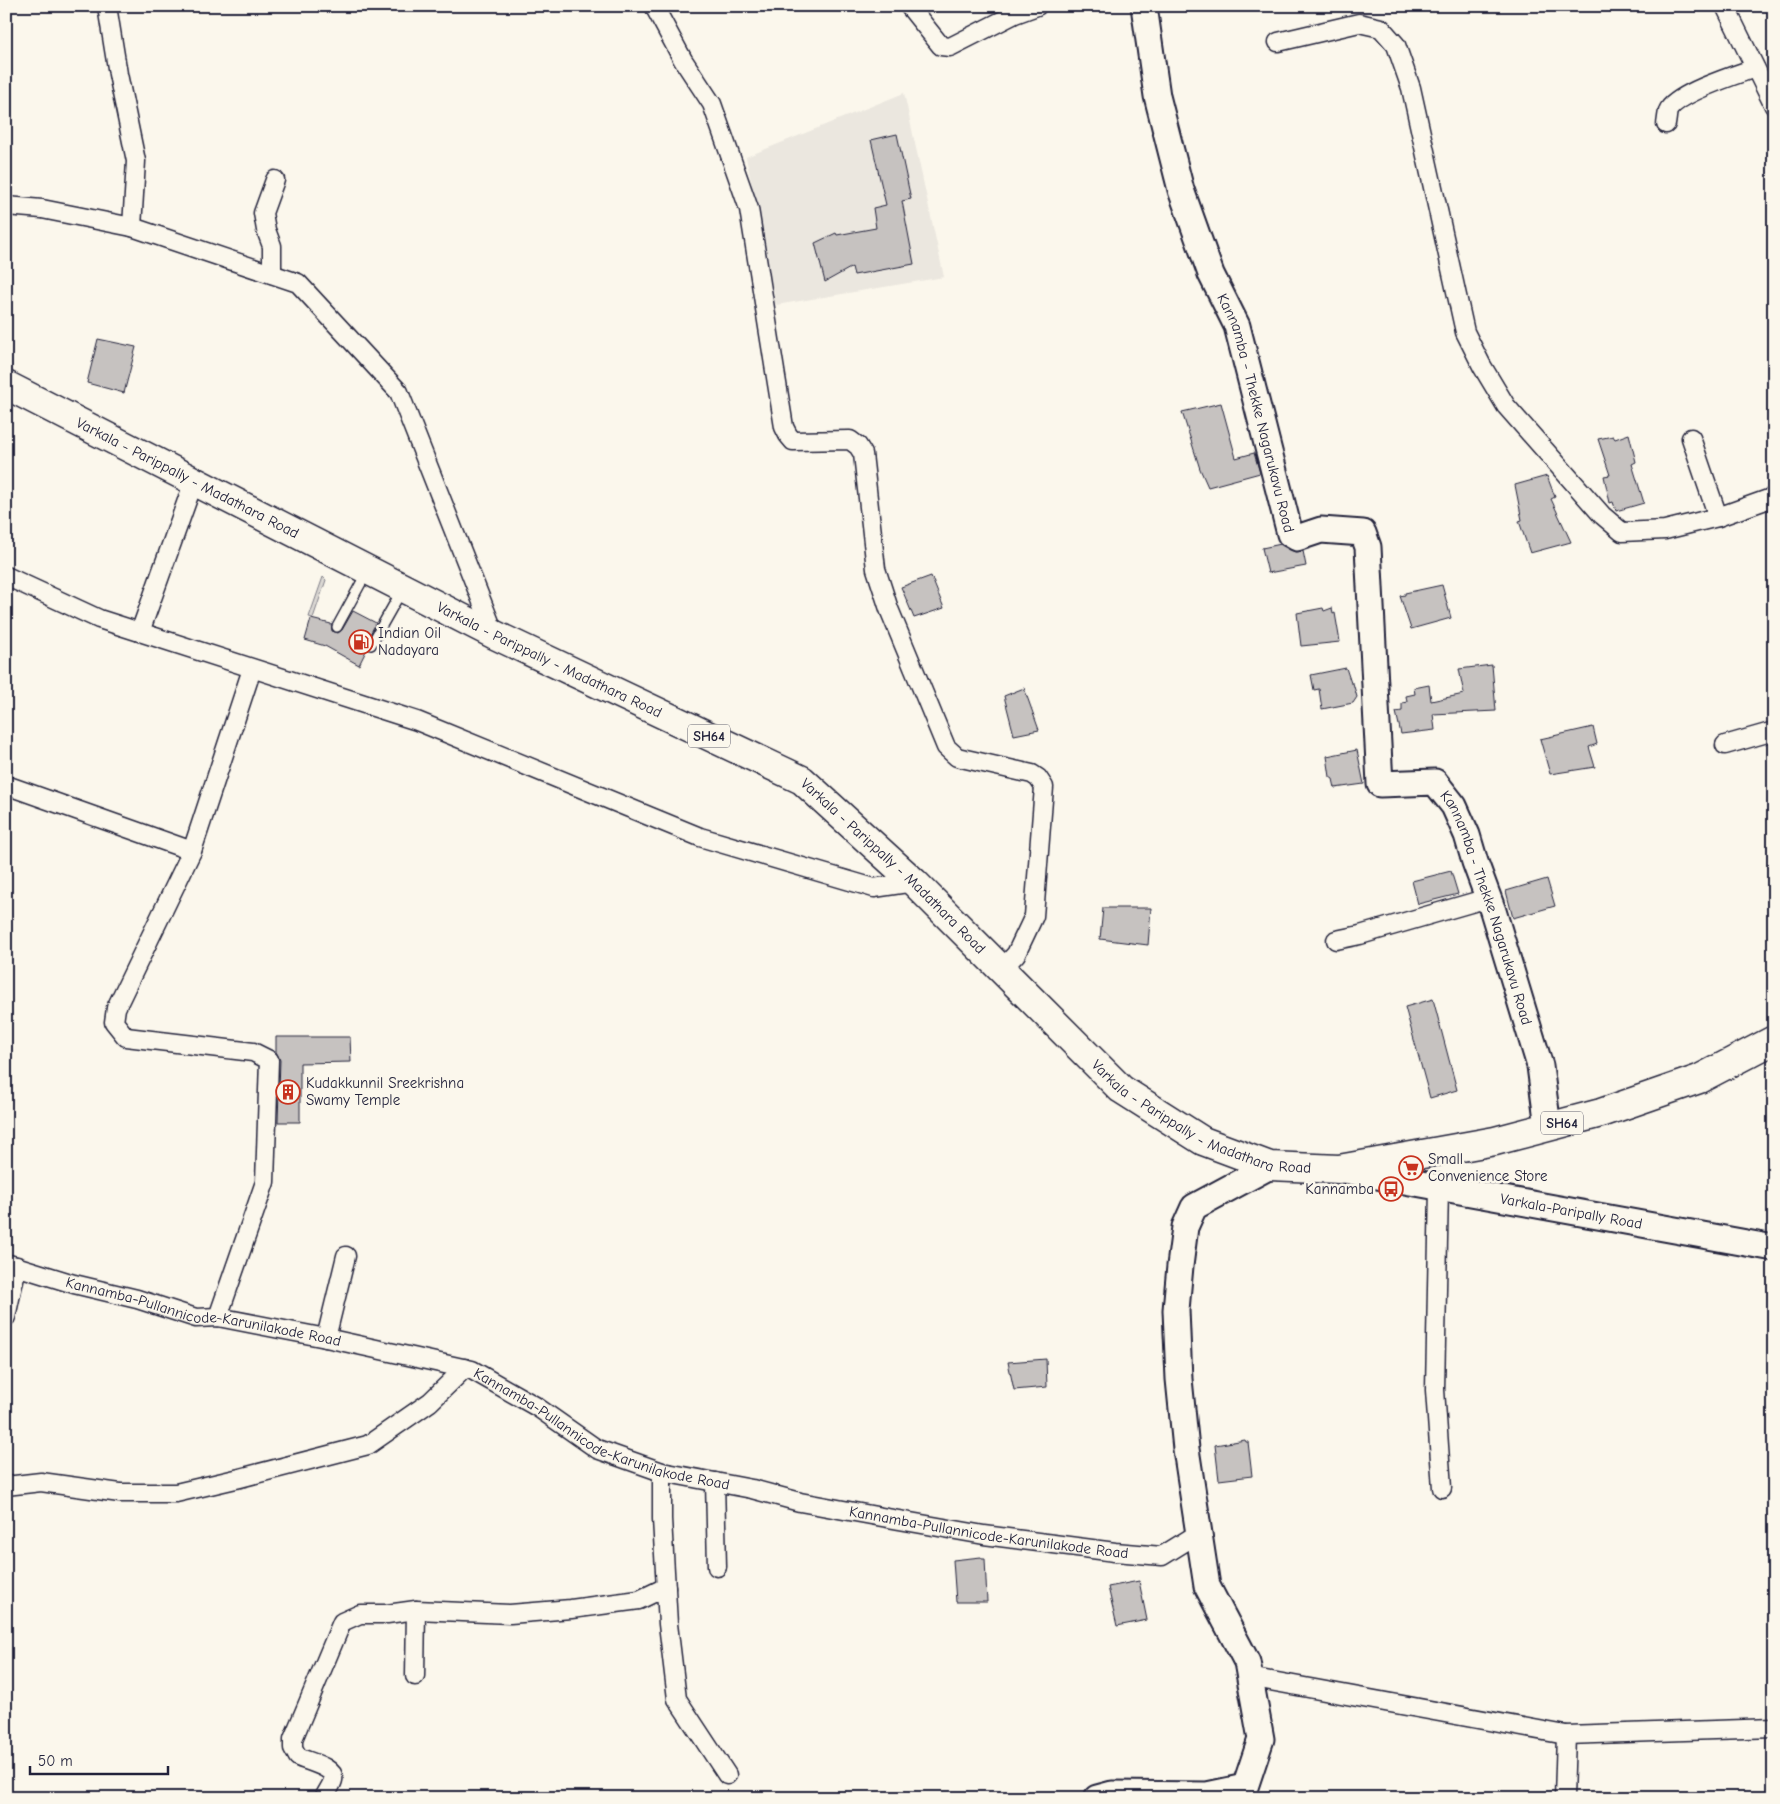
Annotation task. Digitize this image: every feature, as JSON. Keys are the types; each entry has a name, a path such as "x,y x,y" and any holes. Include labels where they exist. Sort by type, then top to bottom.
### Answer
{"main road":[{"name":"Kannamba - Thekke Nagarukavu Road","path":"1144,6 1157,96 1181,190 1211,274 1237,326 1290,534 1297,538 1320,530 1363,533 1368,547 1380,784 1435,782 1454,806 1467,834 1540,1066 1548,1127"},
{"name":"Varkala - Parippally - Madathara Road","path":"6,385 496,635 802,780 914,882 1121,1088 1203,1141 1270,1166 1339,1170 1495,1141 1602,1113 1699,1079 1774,1040"},
{"path":"1097,1798 1112,1794 1207,1796 1244,1787 1261,1739 1247,1662 1207,1586 1186,1449 1179,1379 1176,1310 1186,1227 1194,1207 1270,1166"},
{"name":"Varkala-Paripally Road","path":"1339,1170 1774,1248"}],"street":[{"path":"107,6 118,74 136,161 132,228"},
{"path":"654,6 683,60 712,104 749,208 784,428 793,441 850,440 858,446 862,454 876,569 889,609 946,747 957,757 1032,774 1038,778 1044,787 1034,916 1016,954 1002,970"},
{"path":"909,6 941,46 950,47 1015,14 1037,6"},
{"path":"1725,6 1774,106"},
{"path":"1278,42 1359,23 1381,28 1396,45 1411,88 1465,332 1482,366 1506,406 1602,516 1622,532 1665,530 1718,517 1774,497"},
{"path":"1666,124 1669,109 1681,99 1704,87 1755,68"},
{"path":"272,274 272,246 266,230 263,212 275,180"},
{"path":"6,206 42,209 132,228 298,283 399,392 496,635"},
{"path":"1692,438 1718,517"},
{"path":"140,632 194,481"},
{"path":"6,576 99,619 417,721 700,838 874,888 914,882"},
{"path":"218,1317 265,1182 269,1060 253,1052 126,1037 114,1022 116,1008 192,851 252,669"},
{"path":"1725,745 1774,731"},
{"path":"6,785 192,851"},
{"path":"1336,940 1488,898"},
{"path":"1439,1188 1435,1390 1442,1488"},
{"path":"326,1338 346,1256"},
{"path":"6,1317 12,1265"},
{"name":"Kannamba-Pullannicode-Karunilakode Road","path":"12,1265 74,1284 137,1299 196,1318 218,1317 326,1338 472,1370 537,1407 597,1449 662,1472 752,1489 800,1502 965,1531 1115,1552 1162,1556 1199,1533"},
{"path":"6,1486 42,1482 120,1493 176,1493 240,1478 368,1445 430,1402 465,1368"},
{"path":"662,1472 668,1624 677,1699 727,1775"},
{"path":"715,1482 717,1567"},
{"path":"324,1798 333,1780 332,1772 328,1768 298,1758 293,1748 293,1739 342,1622 360,1614 386,1614 416,1610 510,1614 571,1609 639,1600 666,1588"},
{"path":"415,1676 416,1610"},
{"path":"1249,1677 1566,1736 1774,1728"},
{"path":"1564,1798 1566,1736"}],"lane":[{"path":"337,627 368,570"},
{"path":"371,646 403,588"}],"shaded area":[{"path":"904,93 944,277 776,305 746,157"},
{"path":"323,577 326,580 313,618 309,617"}],"building":[{"path":"897,134 911,199 902,201 914,264 854,275 852,267 825,282 815,243 836,233 837,235 876,228 873,208 886,205 871,140"},
{"path":"98,339 136,347 124,393 87,383"},
{"path":"1221,403 1236,458 1254,453 1260,473 1208,487 1200,469 1182,412"},
{"path":"1629,434 1636,462 1632,464 1644,503 1616,511 1613,502 1610,503 1604,476 1610,475 1598,439 1613,436 1615,439"},
{"path":"1547,476 1555,497 1551,499 1571,542 1530,553 1519,521 1522,520 1515,485"},
{"path":"1281,544 1295,552 1303,551 1306,566 1268,573 1262,548"},
{"path":"931,576 944,608 914,618 901,587"},
{"path":"1442,585 1451,618 1411,629 1400,596 1405,595 1405,593"},
{"path":"1323,608 1324,611 1332,608 1333,614 1335,613 1340,642 1301,646 1297,613"},
{"path":"353,611 376,623 366,642 365,646 367,649 359,665 325,646 305,640 311,619 331,624 332,631 338,633 342,630"},
{"path":"1492,665 1496,711 1433,714 1435,730 1401,734 1396,712 1402,711 1402,703 1407,702 1406,696 1415,694 1414,688 1429,685 1431,701 1464,694 1459,669"},
{"path":"1346,668 1357,697 1353,703 1322,709 1319,689 1314,690 1311,675"},
{"path":"1024,688 1039,730 1014,735 1004,696"},
{"path":"1593,727 1597,744 1589,747 1595,767 1550,774 1540,739"},
{"path":"1357,750 1364,784 1335,788 1333,779 1330,777 1327,756"},
{"path":"1451,871 1458,894 1418,904 1412,881"},
{"path":"1547,879 1555,906 1513,918 1506,891"},
{"path":"1103,908 1151,908 1148,945 1100,939"},
{"path":"1433,999 1457,1090 1430,1098 1405,1007"},
{"name":"Kudakkunnil Sreekrishna Swamy Temple","path":"276,1037 350,1037 351,1062 300,1063 300,1122 278,1122 280,1060 276,1052"},
{"path":"1046,1359 1047,1387 1014,1390 1008,1362"},
{"path":"1245,1440 1248,1442 1252,1476 1219,1480 1215,1445"},
{"path":"981,1557 985,1559 987,1602 956,1602 953,1560"},
{"path":"1139,1581 1147,1620 1117,1626 1108,1587"}],"place":[{"name":"Indian Oil Nadayara","path":"361,642"},
{"name":"Kudakkunnil Sreekrishna Swamy Temple","path":"288,1092"},
{"name":"Small Convenience Store","path":"1411,1168"},
{"name":"Kannamba","path":"1391,1189"}]}
